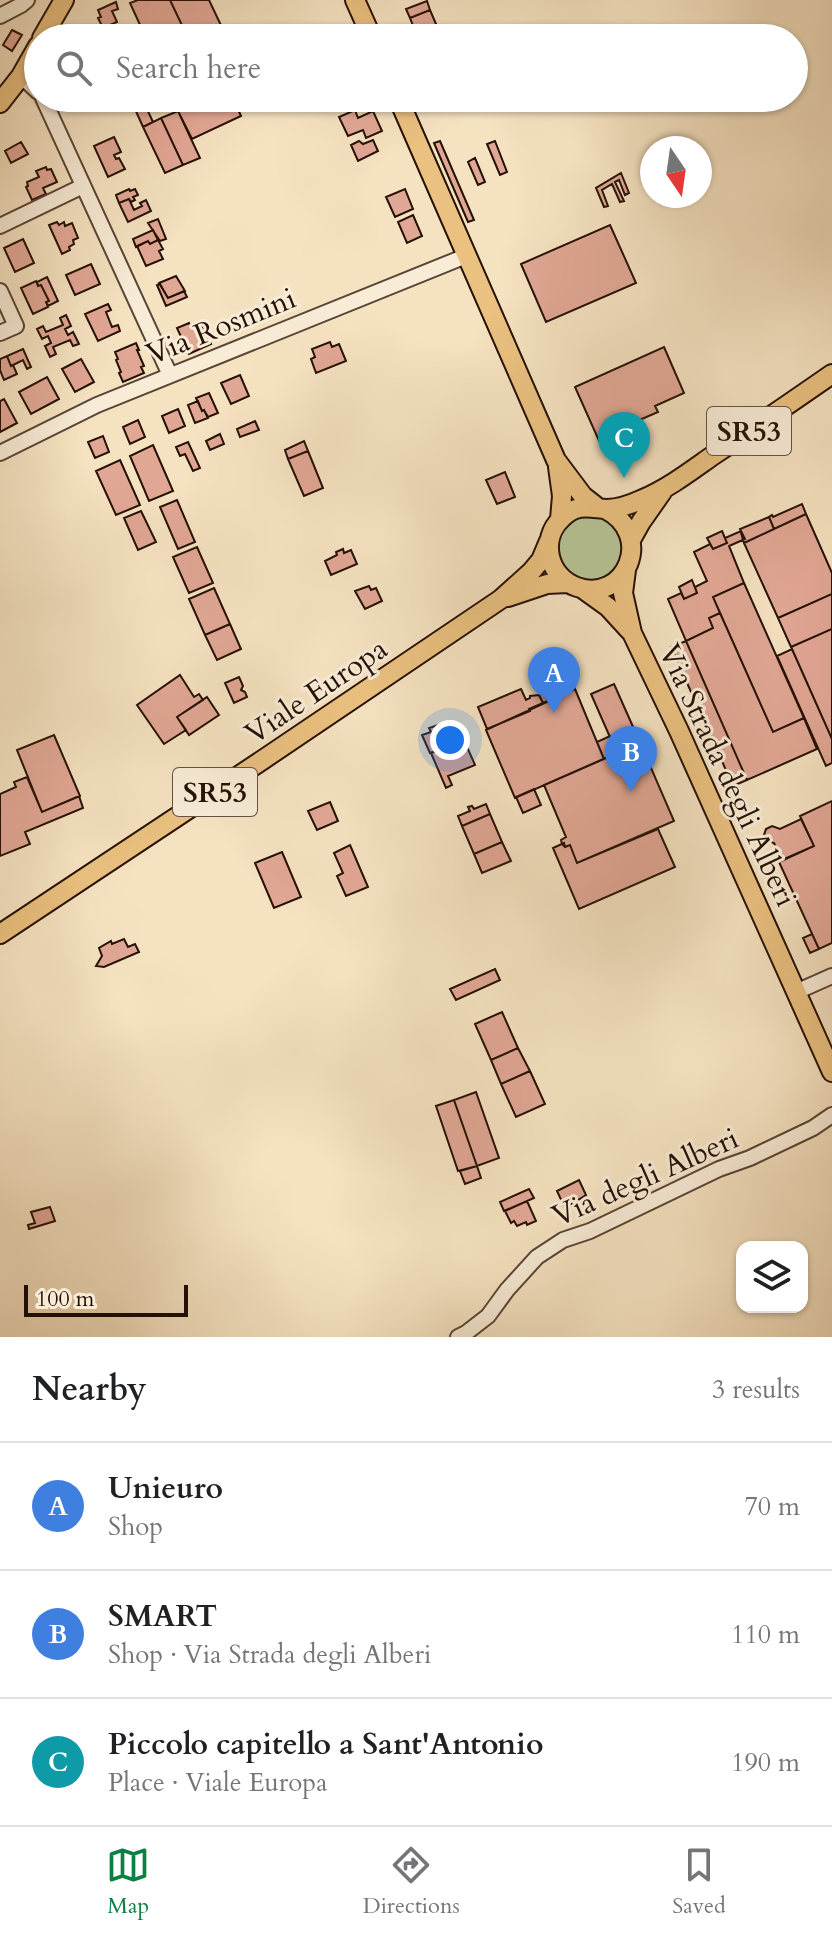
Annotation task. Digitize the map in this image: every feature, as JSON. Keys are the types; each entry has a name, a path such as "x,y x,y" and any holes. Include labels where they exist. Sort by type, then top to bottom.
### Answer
{"main road":[{"path":"50,24 64,0"},
{"path":"355,0 366,24"},
{"path":"0,103 24,71"},
{"path":"404,112 556,460 583,496 624,524 631,540 631,555 626,570"},
{"name":"SR53","path":"601,508 619,508 667,487 832,374"},
{"path":"556,460 562,496 560,519"},
{"name":"SR53","path":"631,540 651,506 667,487"},
{"path":"560,519 573,510 589,506 601,508"},
{"name":"Viale Europa","path":"0,934 501,599 541,560 560,519"},
{"path":"549,541 550,557 556,572 576,586"},
{"name":"Viale Europa","path":"501,599 547,584 592,589 607,586 626,570"},
{"name":"Via Strada degli Alberi","path":"626,570 623,593 632,633 832,1072"},
{"name":"Via Strada degli Alberi","path":"576,586 608,607 632,633"}],"street":[{"path":"0,16 27,0"},
{"path":"21,76 24,79"},
{"path":"49,112 170,375"},
{"path":"0,226 83,186"},
{"name":"Via Rosmini","path":"0,453 97,405 466,256"},
{"path":"0,291 16,326 0,333"},
{"path":"796,992 832,976"},
{"name":"Via degli Alberi","path":"458,1337 488,1316 537,1257 563,1240 590,1231 719,1169 762,1152 813,1128 832,1115"}],"green space":[{"path":"583,515 606,519 621,534 622,563 603,579 578,579 570,576 562,564 559,538 566,527"}],"building":[{"path":"170,0 181,24 140,24 130,3"},
{"path":"170,0 209,0 220,24 181,24"},
{"path":"427,1 430,10 410,18 406,9"},
{"path":"116,2 118,9 112,11 117,22 101,24 98,10"},
{"path":"430,10 436,24 412,24 410,18"},
{"path":"12,30 22,35 12,51 3,45"},
{"path":"136,112 148,112 153,122 143,127"},
{"path":"178,112 239,112 241,116 192,139"},
{"path":"178,112 200,158 183,165 161,118"},
{"path":"356,112 358,118 373,112 382,131 366,138 363,130 348,136 339,117"},
{"path":"161,118 183,165 165,173 143,127"},
{"path":"114,137 121,152 114,155 125,169 108,177 94,146"},
{"path":"373,140 378,151 358,161 351,145"},
{"path":"440,141 474,220 468,222 434,143"},
{"path":"495,141 507,172 500,175 487,144"},
{"path":"21,142 28,154 11,163 5,151"},
{"path":"475,158 485,182 478,185 468,162"},
{"path":"46,167 47,170 51,169 57,182 43,188 46,194 32,200 27,182 39,177 36,171"},
{"path":"621,173 629,193 625,195 619,180 615,182 624,201 620,202 612,184 602,190 608,206 604,207 596,188"},
{"path":"135,189 138,195 133,197 135,200 119,203 116,195"},
{"path":"405,189 413,209 395,217 386,197"},
{"path":"129,199 134,210 146,200 151,211 128,222 119,203"},
{"path":"413,215 422,236 407,243 398,222"},
{"path":"158,219 166,239 160,241 148,223"},
{"path":"57,222 59,225 64,222 65,226 72,223 78,238 73,240 70,250 62,254 49,225"},
{"path":"610,225 636,283 546,322 521,264"},
{"path":"153,230 158,240 136,247 133,239"},
{"path":"23,239 34,263 15,272 4,248"},
{"path":"158,240 163,249 159,251 163,259 146,266 137,246"},
{"path":"91,264 100,284 75,295 66,275"},
{"path":"176,276 185,291 168,298 159,283"},
{"path":"47,277 58,301 48,306 46,302 49,301 37,282"},
{"path":"36,281 49,301 46,302 48,307 33,314 21,288"},
{"path":"160,284 168,298 184,291 187,297 166,306 157,285"},
{"path":"108,304 111,310 106,312 112,327 118,325 120,331 98,341 85,314"},
{"path":"66,315 71,326 65,329 68,335 73,332 79,344 73,346 70,340 53,347 56,354 50,357 45,346 51,343 48,336 42,339 37,329 43,326 46,332 63,325 60,318"},
{"path":"189,323 191,327 201,323 211,344 189,354 177,328"},
{"path":"330,342 332,347 339,344 346,361 316,373 311,359 315,357 312,349"},
{"path":"136,343 144,373 123,382 115,352"},
{"path":"664,347 684,393 655,406 658,412 628,425 630,430 600,443 575,387"},
{"path":"23,349 31,367 27,369 23,360 11,366 7,356"},
{"path":"7,356 17,374 4,380 0,359"},
{"path":"81,359 94,382 75,392 62,369"},
{"path":"240,375 249,396 231,404 221,383"},
{"path":"47,377 59,399 31,414 19,392"},
{"path":"209,393 218,413 208,417 196,398"},
{"path":"4,399 17,423 0,432 0,401"},
{"path":"198,401 208,418 195,423 188,405"},
{"path":"178,409 185,426 169,433 162,416"},
{"path":"138,420 145,437 130,444 123,427"},
{"path":"255,421 259,430 240,437 237,429"},
{"path":"220,434 224,444 210,450 206,441"},
{"path":"103,436 109,452 95,458 88,442"},
{"path":"304,441 308,451 288,459 285,450"},
{"path":"188,442 200,468 193,471 185,454 180,456 176,447"},
{"path":"153,445 173,491 149,501 130,456"},
{"path":"308,451 323,488 304,496 288,459"},
{"path":"120,460 140,505 116,515 96,471"},
{"path":"505,472 515,497 497,504 486,480"},
{"path":"177,500 195,542 178,549 160,507"},
{"path":"802,504 806,514 774,529 769,517"},
{"path":"141,511 156,542 138,550 124,518"},
{"path":"806,514 832,573 832,594 778,618 744,543"},
{"path":"769,517 774,529 744,543 740,529"},
{"path":"722,531 727,543 713,549 707,538"},
{"path":"741,531 745,539 729,546 744,583 713,597 720,613 709,618 713,628 686,641 668,599 681,593 684,599 697,593 695,587 707,581 694,552 710,544 713,549 727,543 725,538"},
{"path":"197,547 213,583 189,593 173,557"},
{"path":"343,549 344,553 351,550 357,564 331,575 325,561"},
{"path":"692,580 697,593 684,599 679,587"},
{"path":"744,583 804,718 773,732 713,597"},
{"path":"369,586 371,590 376,588 382,601 365,609 355,591"},
{"path":"214,588 230,624 205,635 189,599"},
{"path":"832,594 832,629 791,647 778,618"},
{"path":"720,613 773,732 804,718 817,749 747,780 686,641 713,628 709,618"},
{"path":"230,624 241,649 217,660 205,635"},
{"path":"832,629 832,739 791,647"},
{"path":"686,641 747,780 733,786 671,647"},
{"path":"792,649 832,739 832,763 826,766 777,656"},
{"path":"180,675 194,697 199,694 203,700 177,717 186,730 164,744 137,705"},
{"path":"239,677 243,686 241,690 247,697 234,703 225,683"},
{"path":"573,684 575,689 543,703 539,695 554,693"},
{"path":"614,684 674,821 577,863 570,845 565,847 562,844 561,840 566,837 544,785 617,753 591,694"},
{"path":"521,689 526,700 539,695 543,703 487,729 478,707"},
{"path":"575,689 604,759 515,798 486,730"},
{"path":"207,697 219,715 189,735 177,717"},
{"path":"441,724 445,734 452,731 457,744 430,753 422,735 431,732 429,728"},
{"path":"54,735 80,796 42,812 17,750"},
{"path":"610,736 617,753 604,759 597,742"},
{"path":"464,740 475,765 448,776 452,785 446,788 431,753"},
{"path":"27,777 42,812 79,796 83,808 25,832 30,844 0,856 0,794 16,787 14,782"},
{"path":"534,789 541,805 523,813 516,797"},
{"path":"832,801 832,943 819,949 779,862 814,846 800,816"},
{"path":"330,802 338,821 317,830 308,811"},
{"path":"486,804 490,814 462,826 458,816 470,811 468,807 474,809"},
{"path":"490,814 502,842 474,854 462,826"},
{"path":"801,819 814,846 782,860 774,843 766,840 766,829 772,826 780,829"},
{"path":"658,829 675,867 579,909 553,848 564,843 565,847 570,845 577,863"},
{"path":"502,842 511,861 482,873 474,854"},
{"path":"350,845 368,887 346,896 337,876 343,873 334,853"},
{"path":"282,852 301,897 274,908 255,863"},
{"path":"812,934 819,949 810,953 803,938"},
{"path":"124,939 128,947 135,944 139,952 104,967 96,966 102,956 99,948 111,941 112,944"},
{"path":"495,969 500,980 456,1000 450,989"},
{"path":"502,1012 518,1048 491,1060 475,1024"},
{"path":"518,1048 530,1071 501,1084 491,1060"},
{"path":"530,1071 545,1104 516,1117 501,1084"},
{"path":"476,1092 499,1158 477,1166 454,1100"},
{"path":"454,1100 477,1166 458,1171 436,1106"},
{"path":"477,1166 481,1178 465,1184 460,1171"},
{"path":"579,1180 586,1195 565,1208 557,1191"},
{"path":"529,1189 534,1198 504,1211 500,1202"},
{"path":"527,1201 536,1221 517,1226 514,1221 511,1223 505,1211"},
{"path":"50,1207 55,1221 29,1229 28,1225 35,1223 31,1212"}],"place":[{"name":"Piccolo capitello a Sant'Antonio","path":"624,478"},
{"name":"Unieuro","path":"554,713"},
{"name":"SMART","path":"631,792"}]}
